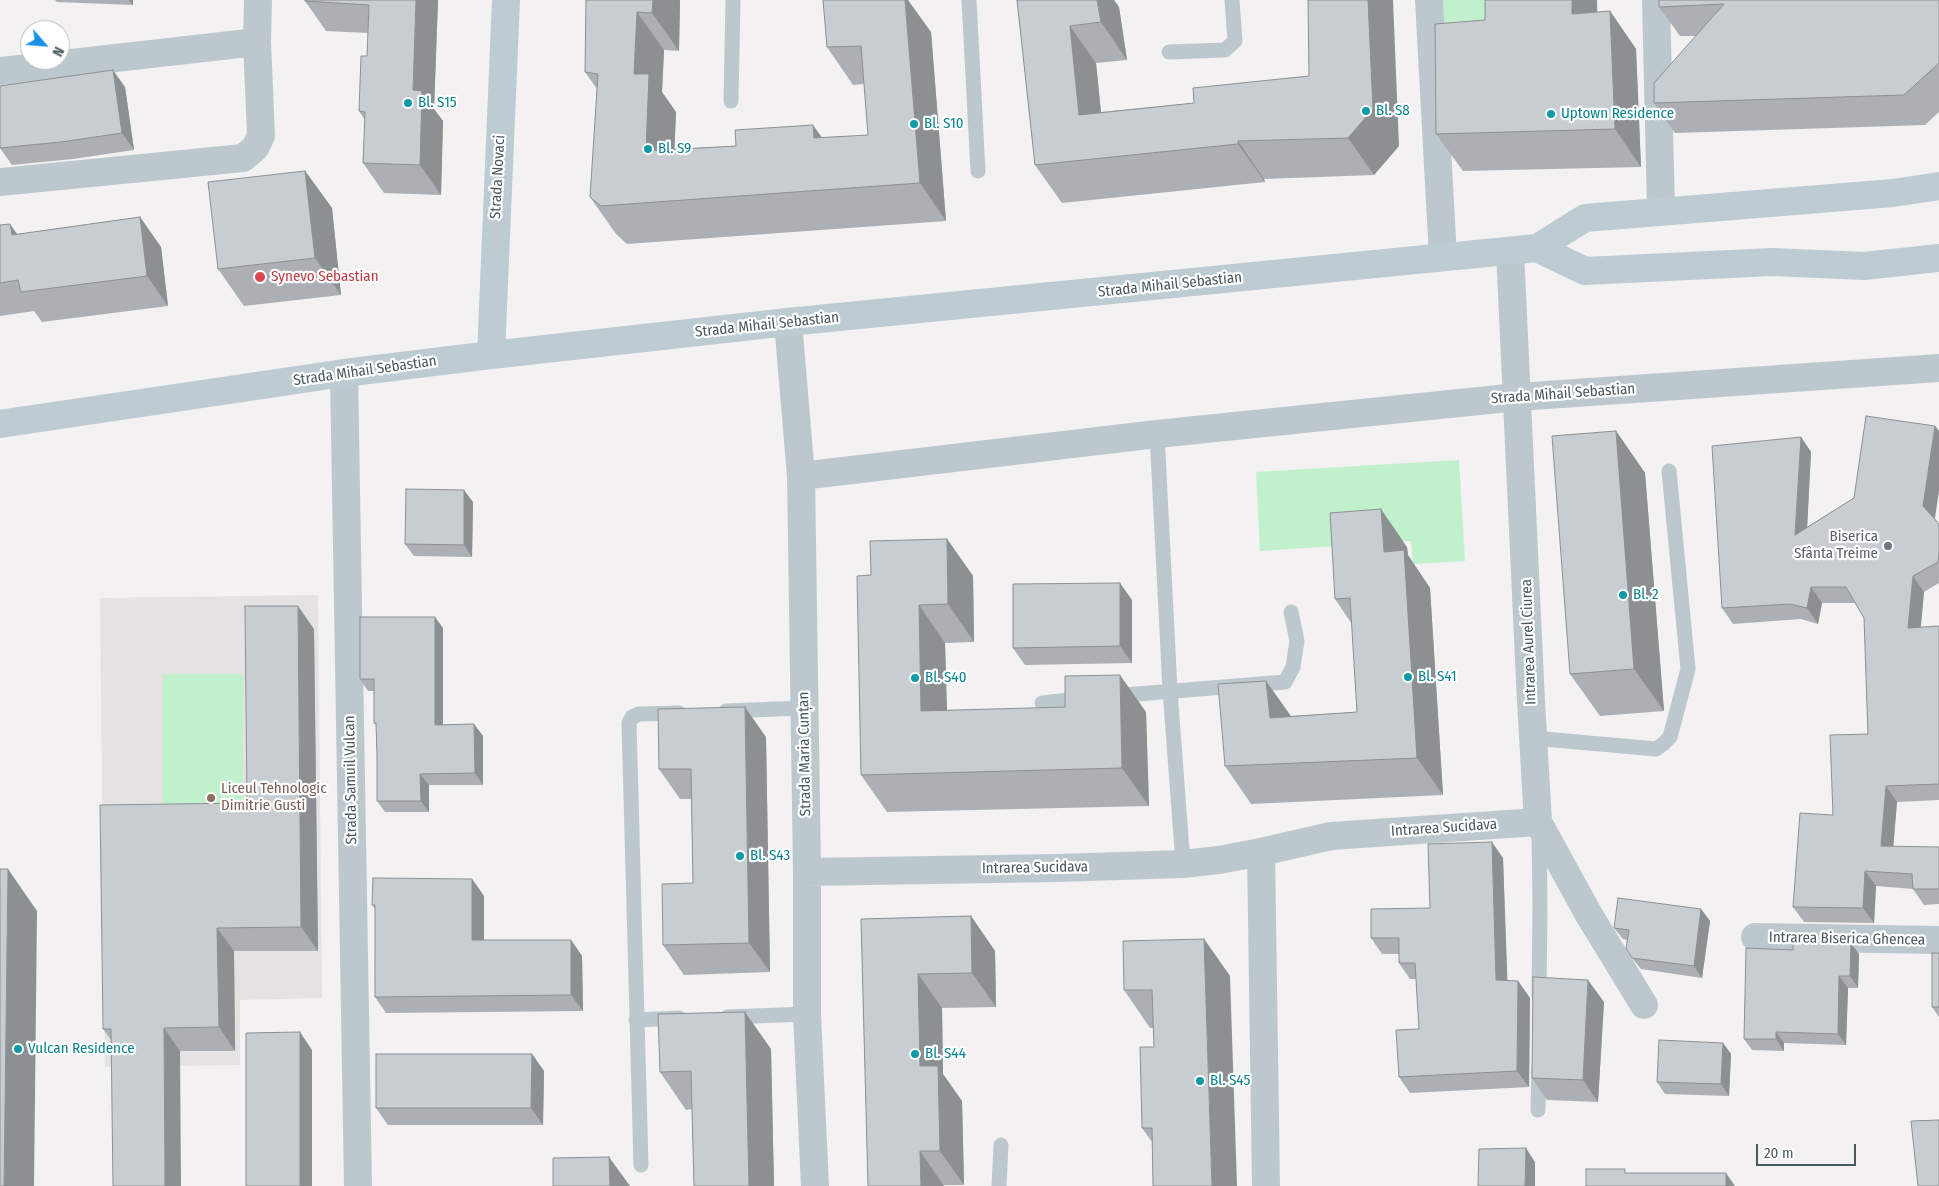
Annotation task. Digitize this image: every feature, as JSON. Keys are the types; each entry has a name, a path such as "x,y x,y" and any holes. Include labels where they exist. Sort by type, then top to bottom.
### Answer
{"main road":[{"name":"Strada Novaci","path":"491,355 506,0"},
{"path":"1893,193 1939,171"},
{"name":"Strada Mihail Sebastian","path":"0,424 344,373 491,355 788,322 1537,248 1585,218 1893,193 1939,186"},
{"path":"1537,248 1585,271 1772,262 1864,266 1939,278"},
{"path":"1864,266 1939,258"}],"street":[{"path":"0,182 243,158 255,148 261,136 257,42 258,0"},
{"path":"1429,0 1443,257"},
{"path":"1656,0 1661,211"},
{"path":"0,71 257,42"},
{"name":"Intrarea Aurel Ciurea","path":"1510,251 1538,822 1589,915 1644,1005"},
{"name":"Strada Maria Cunțan","path":"788,322 801,476 803,708 807,872 807,1014 815,1186"},
{"name":"Strada Mihail Sebastian","path":"801,476 1157,434 1518,397 1939,368"},
{"name":"Strada Samuil Vulcan","path":"344,373 358,1186"},
{"name":"Intrarea Sucidava","path":"807,872 1183,864 1219,860 1331,836 1538,822"},
{"path":"1261,852 1266,1186"},
{"name":"Intrarea Biserica Ghencea","path":"1755,937 1939,940"}],"lane":[{"path":"731,101 733,0"},
{"path":"969,0 978,171"},
{"path":"1169,52 1225,50 1235,41 1232,0"},
{"path":"1157,434 1170,690 1183,864"},
{"path":"1533,738 1656,748 1670,737 1688,669 1669,471"},
{"path":"1042,703 1170,690 1285,682 1293,667 1297,641 1291,612"},
{"path":"641,1164 629,723 632,716 640,714 803,708"},
{"path":"1538,822 1540,905 1539,1013"},
{"path":"712,1017 807,1014"},
{"path":"636,1020 693,1018"},
{"path":"1538,1110 1539,1052"},
{"path":"999,1186 1001,1145"}],"shaded area":[{"name":"Liceul Tehnologic Dimitrie Gusti","path":"318,595 322,998 240,1000 240,1065 105,1067 100,598"}],"green space":[{"path":"1437,0 1499,0 1500,19 1439,58"},
{"path":"1459,460 1465,561 1413,564 1411,541 1260,551 1256,472"},
{"path":"163,674 243,674 243,807 163,807"}],"building":[{"path":"305,0 416,0 413,90 422,91 420,165 363,163 365,112 359,111 361,56 367,56 369,5"},
{"path":"586,0 653,0 652,13 637,12 634,74 649,74 646,151 736,146 735,130 813,125 814,138 868,135 861,46 827,47 823,0 905,0 920,183 601,206 590,197 598,74 585,72"},
{"path":"1017,0 1097,0 1101,22 1070,26 1079,115 1194,103 1193,88 1309,76 1308,0 1368,0 1373,109 1348,138 1238,141 1238,144 1035,165"},
{"path":"1485,0 1572,0 1572,14 1610,11 1615,129 1436,134 1435,24 1485,20"},
{"path":"1659,0 1939,0 1939,63 1904,95 1654,103 1654,83 1724,4 1659,7"},
{"path":"113,70 122,133 0,148 0,86"},
{"path":"305,171 315,258 218,269 208,182"},
{"path":"140,217 147,276 21,292 18,280 0,283 0,225 10,224 12,235"},
{"path":"1866,416 1935,426 1923,506 1939,524 1938,562 1913,576 1908,628 1939,626 1939,784 1886,786 1881,846 1939,847 1939,889 1913,889 1912,874 1865,871 1863,908 1793,907 1800,813 1833,815 1830,735 1868,734 1864,618 1846,587 1811,587 1807,608 1790,604 1722,608 1712,446 1801,437 1795,535 1854,498"},
{"path":"1616,431 1634,669 1570,674 1552,436"},
{"path":"406,489 464,490 464,545 405,544"},
{"path":"1381,509 1384,552 1404,550 1417,758 1225,766 1218,684 1266,681 1270,718 1357,712 1350,598 1335,599 1330,513"},
{"path":"947,539 948,604 919,605 921,711 1065,707 1065,676 1120,675 1122,768 861,775 857,576 871,575 870,541"},
{"path":"1120,583 1120,646 1013,648 1013,584"},
{"path":"245,606 298,606 301,927 217,928 219,1027 164,1028 165,1186 113,1186 111,1029 103,1029 100,805 247,803"},
{"path":"360,617 435,617 435,725 474,724 475,773 420,774 421,801 377,801 374,679 360,679"},
{"path":"745,707 749,943 663,945 662,884 693,883 691,769 659,769 658,709"},
{"path":"1492,842 1496,980 1518,981 1517,1071 1399,1077 1396,1030 1419,1029 1415,963 1399,963 1399,938 1371,938 1371,909 1430,908 1428,844"},
{"path":"0,869 8,869 4,1186 0,1186"},
{"path":"373,878 472,879 472,940 571,940 571,995 375,997 375,905 372,905"},
{"path":"1618,898 1701,909 1694,966 1632,958 1626,948 1629,930 1614,928"},
{"path":"971,916 972,973 918,974 920,1066 938,1066 940,1151 920,1151 921,1186 868,1186 861,919"},
{"path":"1204,939 1212,1186 1153,1186 1152,1128 1142,1128 1140,1047 1154,1047 1152,990 1124,990 1123,941"},
{"path":"1793,942 1851,943 1850,976 1839,976 1838,1034 1776,1032 1776,1039 1744,1039 1746,948 1793,950"},
{"path":"1932,953 1939,953 1939,1007 1932,1007"},
{"path":"1533,977 1588,980 1583,1080 1532,1078"},
{"path":"745,1012 749,1186 694,1186 691,1071 660,1072 658,1014"},
{"path":"300,1032 300,1186 246,1186 246,1033"},
{"path":"1659,1040 1723,1043 1721,1084 1657,1082"},
{"path":"376,1054 532,1054 531,1108 376,1108"},
{"path":"1939,1120 1939,1186 1918,1186 1911,1121"},
{"path":"1526,1148 1525,1186 1478,1186 1479,1149"},
{"path":"609,1157 610,1186 553,1186 553,1158"},
{"path":"1586,1169 1625,1169 1625,1173 1726,1173 1726,1186 1586,1186"}],"place":[{"name":"Bl. S15","path":"408,103"},
{"name":"Bl. S8","path":"1366,111"},
{"name":"Uptown Residence","path":"1551,114"},
{"name":"Bl. S10","path":"914,124"},
{"name":"Bl. S9","path":"648,149"},
{"name":"Synevo Sebastian","path":"260,277"},
{"name":"Biserica Sfânta Treime","path":"1888,546"},
{"name":"Bl. 2","path":"1623,595"},
{"name":"Bl. S41","path":"1408,677"},
{"name":"Bl. S40","path":"915,678"},
{"name":"Liceul Tehnologic Dimitrie Gusti","path":"211,798"},
{"name":"Bl. S43","path":"740,856"},
{"name":"Vulcan Residence","path":"18,1049"},
{"name":"Bl. S44","path":"915,1054"},
{"name":"Bl. S45","path":"1200,1081"}]}
